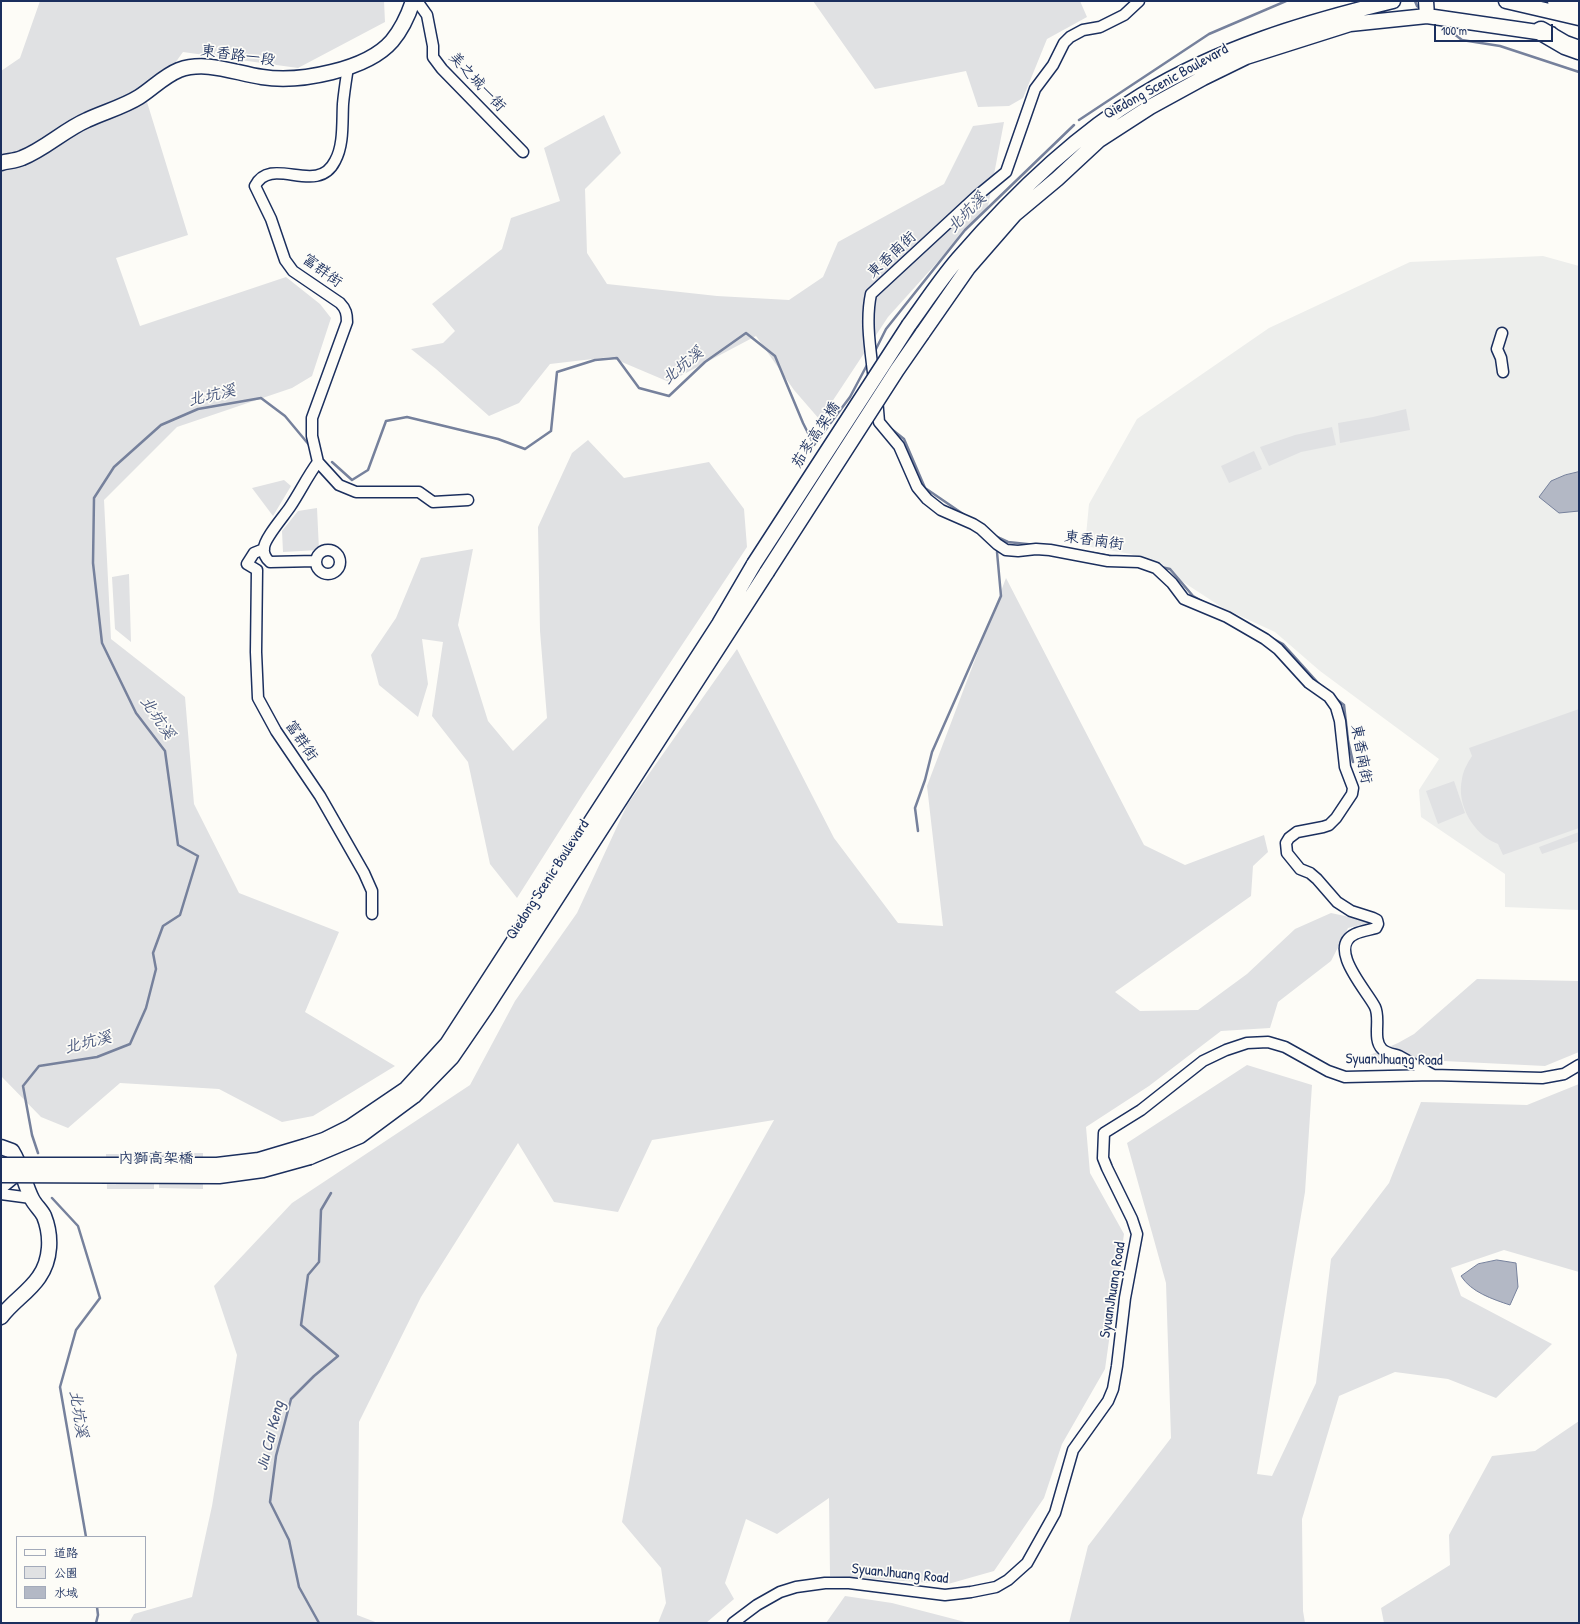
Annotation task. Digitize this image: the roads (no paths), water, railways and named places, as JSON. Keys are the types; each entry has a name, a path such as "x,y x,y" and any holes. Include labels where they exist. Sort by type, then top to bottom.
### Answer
{"highway":[{"path":"1557,1 1579,5"},
{"path":"1541,31 1565,45 1579,50"}],"street":[{"name":"東香路一段","path":"1,163 21,159 86,120 138,98 168,76 193,66 208,66 262,77 286,80 315,75 362,62 380,52 392,42 402,27 413,1"},
{"name":"美之城一街","path":"417,1 427,15 433,46 433,57 442,69 523,152"},
{"name":"東香南街","path":"1139,1 1124,15 1100,27 1083,30 1070,37 1064,43 1053,65 1035,89 1006,172 1000,179 978,195 871,294 869,306 870,343 879,422 899,446 917,487 927,500 941,510 977,526 1006,550 1018,552 1036,549 1050,550 1108,560 1135,561 1156,568 1172,583 1184,599 1227,617 1274,646 1309,683 1329,697 1336,707 1340,721 1345,767 1353,788 1352,794 1336,818 1329,825 1297,832 1289,838 1286,844 1287,853 1300,869 1317,879 1338,902 1351,911 1377,920 1378,924 1376,928 1356,933 1350,937 1346,944 1346,956 1351,970 1376,1008 1378,1040 1380,1047 1433,1075"},
{"name":"Qiedong Scenic Boulevard","path":"909,325 957,260 1013,199 1043,171 1093,129 1142,95 1195,67 1242,46 1344,12 1393,1"},
{"path":"1426,1 1427,16"},
{"path":"1506,1 1579,18"},
{"name":"Qiedong Scenic Boulevard","path":"308,1152 360,1136 381,1122 414,1096 452,1057 487,1006 897,370 968,268 1015,214 1057,179 1099,140 1150,107 1203,78 1246,57 1286,43 1350,24 1427,16 1541,31 1579,40"},
{"name":"富群街","path":"318,462 312,436 312,418 347,322 345,309 340,303 293,271 285,260 271,219 255,186 259,179 274,173 314,177 332,167 338,155 348,67"},
{"name":"茄苳高架橋","path":"754,564 909,325"},
{"path":"1502,333 1497,349 1501,358 1504,372"},
{"path":"265,554 254,553 247,564 257,570 265,554 267,541 306,478 318,462 339,486 356,492 419,492 433,502 468,500"},
{"path":"265,554 270,562 316,562"},
{"name":"Qiedong Scenic Boulevard","path":"308,1152 324,1140 350,1127 406,1089 446,1044 718,624 754,564"},
{"name":"富群街","path":"257,570 256,652 258,698 276,731 320,796 364,873 372,891 372,914"},
{"name":"SyuanJhuang Road","path":"733,1623 757,1605 780,1592 796,1587 825,1583 849,1583 945,1595 996,1587 1008,1580 1027,1563 1055,1513 1073,1450 1108,1401 1113,1389 1125,1298 1137,1234 1132,1219 1103,1158 1104,1133 1141,1110 1203,1061 1226,1050 1248,1043 1268,1042 1328,1071 1345,1077 1433,1075 1542,1078 1564,1074 1579,1065"},
{"path":"1,1147 12,1151 22,1171 31,1198 44,1215 50,1237 48,1256 38,1278 1,1317"},
{"name":"內獅高架橋","path":"1,1165 217,1165 308,1152"},
{"name":"內獅高架橋","path":"1,1175 219,1176 263,1170 308,1152"},
{"path":"1,1189 22,1171"},
{"path":"1,1194 31,1198"}],"water":[{"path":"1579,472 1579,511 1559,513 1539,497 1551,481 1565,475"},
{"path":"1497,1260 1516,1263 1518,1287 1510,1305 1476,1291 1465,1282 1461,1276 1478,1264"}],"waterway":[{"name":"北坑溪","path":"1079,120 1209,34 1286,1"},
{"path":"1415,1 1417,6 1421,9"},
{"path":"1441,24 1462,40 1500,46 1579,72"},
{"name":"北坑溪","path":"876,349 886,329 965,230 1074,125"},
{"name":"北坑溪","path":"332,462 352,480 368,470 386,421 407,417 498,439 525,449 551,431 557,372 595,360 617,358 639,388 669,396 705,362 746,333 775,356 803,423 814,445 850,397 867,365"},
{"name":"北坑溪","path":"38,1153 32,1135 23,1086 39,1066 97,1057 130,1044 146,1008 156,969 153,953 163,926 180,915 198,856 178,845 165,751 136,713 102,643 93,563 94,498 114,467 161,425 198,409 261,398 285,416 310,446"},
{"path":"889,427 904,439 925,488 966,516"},
{"path":"995,536 1008,542 1036,545"},
{"path":"918,831 915,808 925,780 932,752 1001,596 997,552"},
{"path":"1093,553 1116,557"},
{"path":"1161,567 1170,569 1193,596 1207,604"},
{"path":"1268,636 1283,644 1319,684"},
{"path":"1335,698 1344,705 1348,740 1353,762"},
{"name":"Jiu Cai Keng","path":"319,1623 299,1587 289,1540 270,1502 276,1456 291,1399 314,1376 338,1356 301,1325 308,1275 319,1262 321,1210 331,1193"},
{"name":"北坑溪","path":"52,1198 78,1226 100,1298 76,1330 60,1387 86,1536"},
{"name":"北坑溪","path":"96,1623 98,1615 97,1608"}]}
